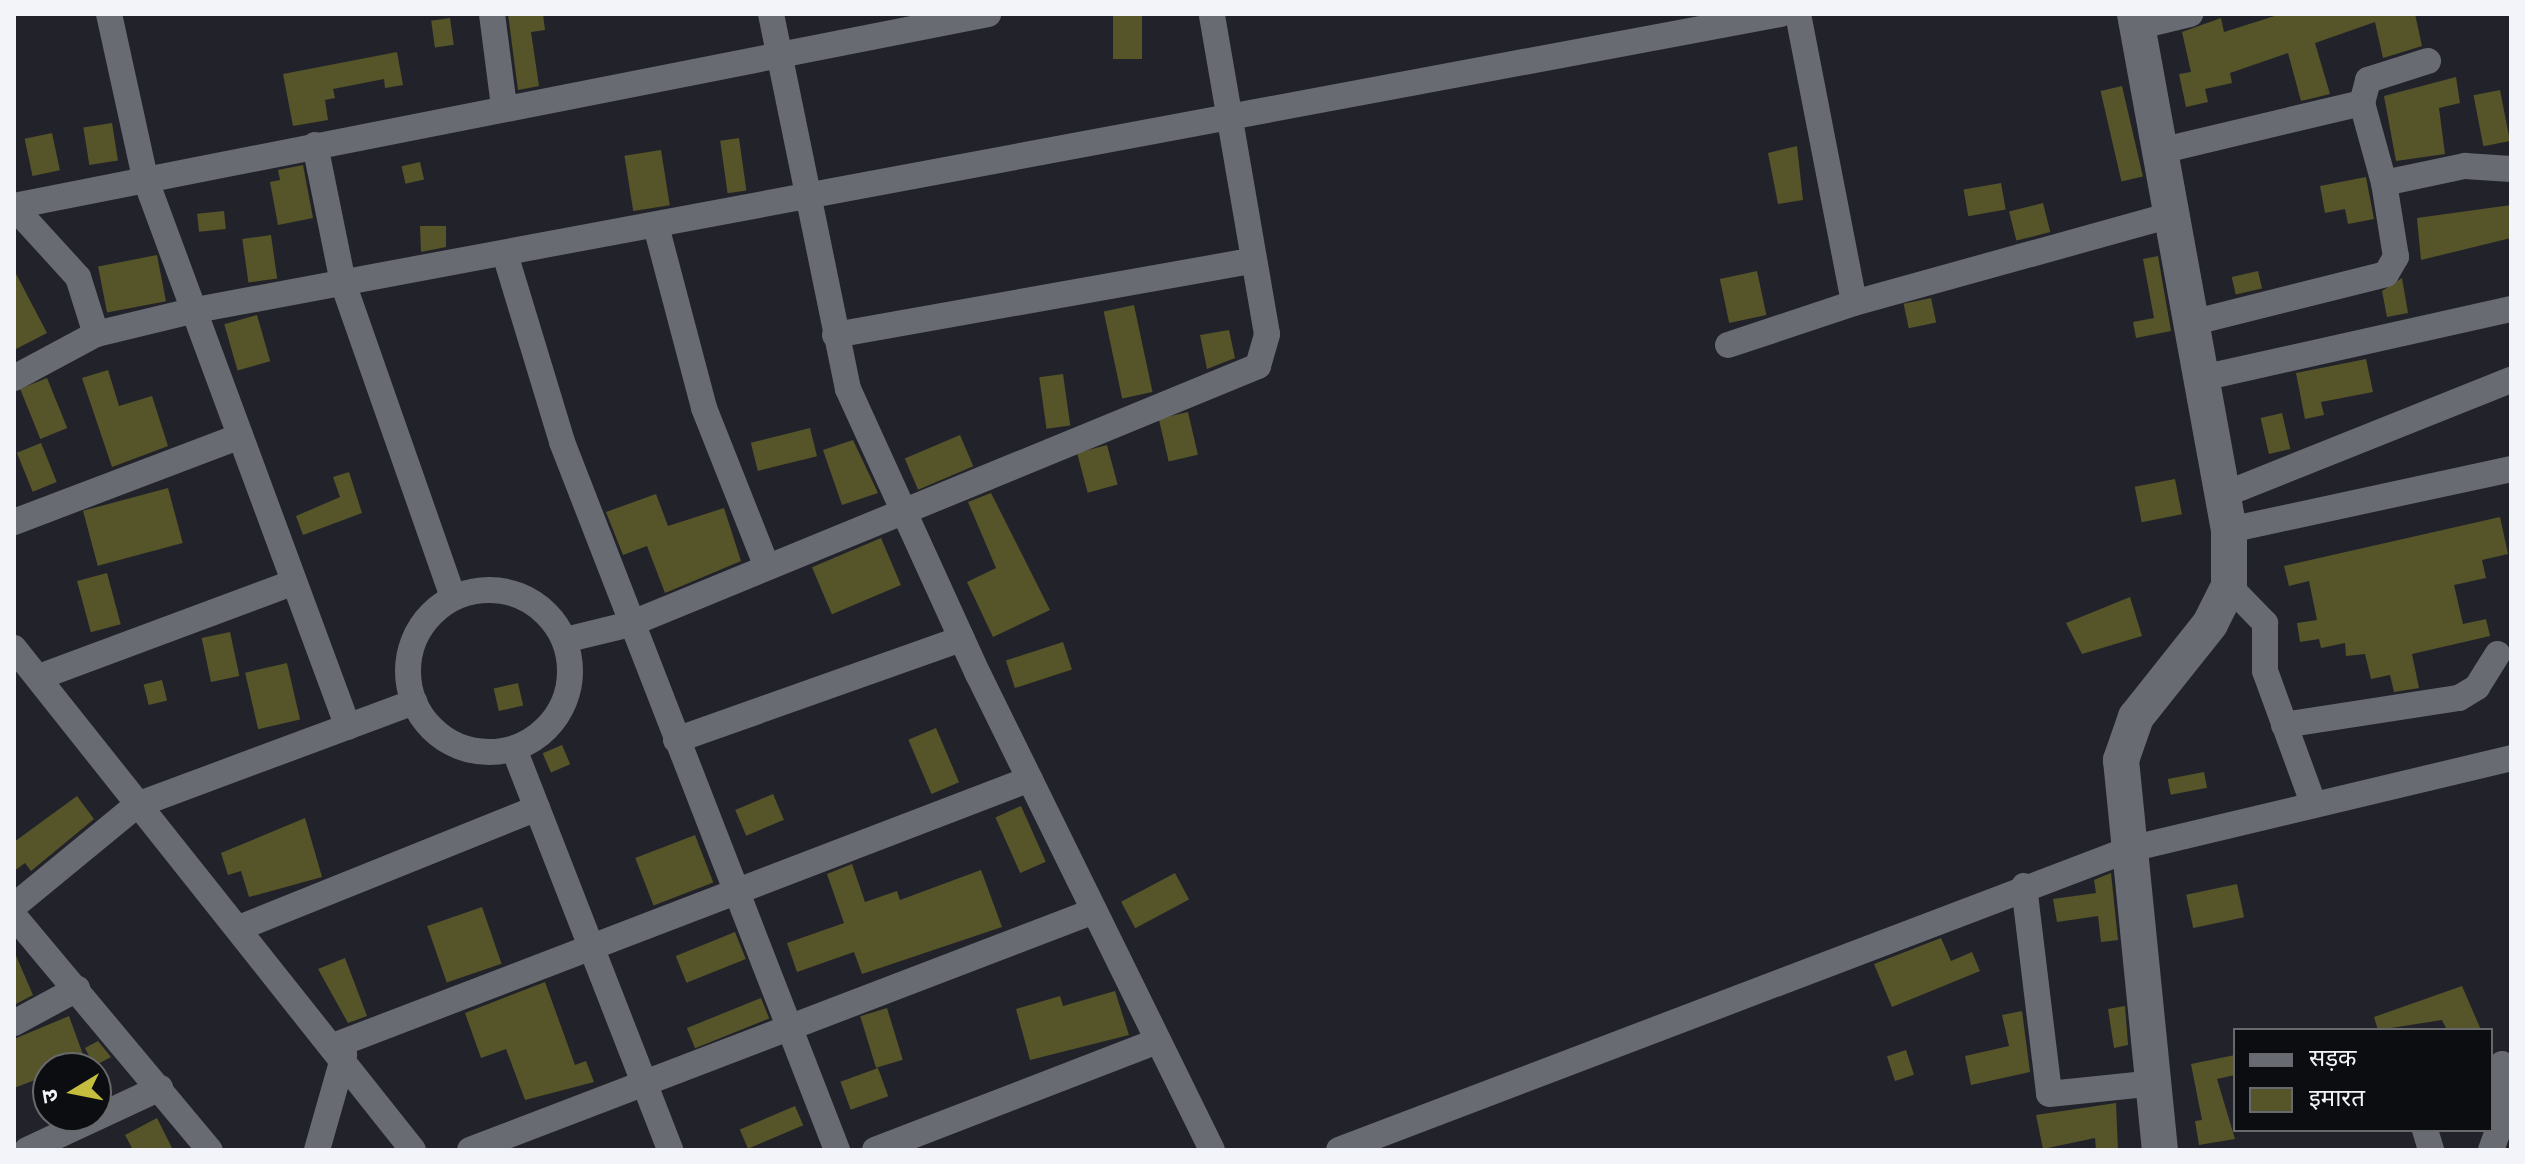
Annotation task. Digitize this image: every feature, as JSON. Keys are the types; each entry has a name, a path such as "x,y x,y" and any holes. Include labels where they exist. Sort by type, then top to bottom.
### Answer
{"street":[{"path":"109,14 145,178 196,310 292,583 348,727"},
{"path":"492,14 504,107"},
{"path":"771,14 803,198 848,389 962,639 1212,1150"},
{"path":"96,334 78,277 14,207 145,178 988,14"},
{"path":"565,640 630,624 1258,366 1267,334 1252,261 1212,14"},
{"path":"14,378 96,334 196,310 1781,14"},
{"path":"1798,14 1854,303"},
{"path":"2160,1150 2121,760 2136,717 2210,624 2229,586 2229,530 2136,20 2190,14"},
{"path":"2191,323 2386,274 2396,257 2384,183 2362,103 2368,80 2428,61"},
{"path":"2160,151 2362,103"},
{"path":"315,145 343,283 453,597"},
{"path":"2384,183 2465,166 2511,169"},
{"path":"1728,345 1854,303 2172,215"},
{"path":"656,226 704,408 767,567"},
{"path":"505,254 562,442 630,624 837,1150"},
{"path":"835,335 1252,261"},
{"path":"2202,378 2511,309"},
{"path":"2223,495 2511,380"},
{"path":"14,522 240,436"},
{"path":"2229,530 2511,469"},
{"path":"42,676 292,583"},
{"path":"2229,586 2265,623 2265,671 2313,803"},
{"path":"508,592 534,603 565,640 567,695 556,719 514,749 463,750 440,738 414,702 407,664 414,636 453,597 508,592"},
{"path":"676,740 962,639"},
{"path":"14,648 42,676 137,805 340,1050 413,1150"},
{"path":"2284,725 2459,698 2477,687 2498,654"},
{"path":"14,906 137,805 414,702"},
{"path":"514,749 670,1150"},
{"path":"1339,1150 2024,886 2130,849 2511,758"},
{"path":"340,1050 589,943 1030,779"},
{"path":"239,928 537,808"},
{"path":"2024,886 2049,1094 2155,1083"},
{"path":"470,1150 788,1025 1094,911"},
{"path":"14,916 210,1150"},
{"path":"14,1023 77,989"},
{"path":"875,1150 1158,1041"},
{"path":"317,1150 340,1050"},
{"path":"2491,1150 2506,1107 2501,1064"},
{"path":"27,1150 160,1088"}],"building":[{"path":"508,14 543,14 545,30 531,32 539,86 518,90"},
{"path":"1113,14 1142,14 1142,59 1113,59"},
{"path":"2281,14 2415,14 2422,46 2383,58 2375,22 2315,43 2330,94 2301,101 2288,53 2230,73 2232,83 2205,89 2208,102 2186,107 2179,74 2191,72 2182,32 2221,18 2224,32"},
{"path":"450,18 454,45 435,47 431,21"},
{"path":"397,52 403,85 385,88 384,79 333,89 335,98 325,100 328,120 293,126 283,74"},
{"path":"2456,77 2460,103 2439,108 2445,154 2396,161 2384,96"},
{"path":"2122,86 2143,177 2121,182 2101,91"},
{"path":"2500,90 2510,141 2483,146 2473,95"},
{"path":"112,123 118,161 89,165 83,128"},
{"path":"52,133 60,170 33,176 25,139"},
{"path":"739,138 746,190 728,193 720,141"},
{"path":"1797,146 1803,200 1778,204 1768,153"},
{"path":"661,150 670,205 633,211 624,156"},
{"path":"420,162 424,180 406,184 401,166"},
{"path":"303,165 313,218 278,225 270,182 280,180 278,170"},
{"path":"2366,177 2374,219 2348,224 2345,209 2325,213 2320,186"},
{"path":"2001,183 2006,210 1968,216 1964,190"},
{"path":"2043,203 2050,232 2016,241 2009,211"},
{"path":"2511,205 2511,238 2421,260 2417,218"},
{"path":"224,211 226,229 199,232 197,214"},
{"path":"420,226 446,226 446,247 421,252"},
{"path":"271,235 277,279 248,283 242,239"},
{"path":"157,255 166,301 107,313 98,266"},
{"path":"2158,256 2171,331 2136,338 2133,322 2154,318 2143,259"},
{"path":"14,270 47,333 14,350"},
{"path":"1757,271 1766,315 1729,323 1720,279"},
{"path":"2258,271 2262,289 2236,295 2232,277"},
{"path":"2402,278 2408,313 2387,317 2382,291"},
{"path":"1931,298 1936,322 1909,328 1904,304"},
{"path":"1134,305 1153,392 1122,399 1104,311"},
{"path":"257,315 270,361 238,371 224,324"},
{"path":"1229,330 1235,358 1207,369 1200,335"},
{"path":"2366,359 2373,392 2321,402 2324,415 2305,419 2296,373"},
{"path":"108,370 119,406 152,396 168,446 112,467 82,378"},
{"path":"1063,374 1070,425 1046,429 1039,377"},
{"path":"47,378 67,428 40,439 20,389"},
{"path":"1188,412 1198,455 1169,462 1159,419"},
{"path":"2282,413 2290,449 2269,454 2261,418"},
{"path":"810,428 817,456 758,471 751,443"},
{"path":"960,435 973,466 918,490 905,458"},
{"path":"853,440 878,493 842,505 823,450"},
{"path":"41,443 57,482 33,492 17,453"},
{"path":"1107,445 1118,485 1088,493 1077,453"},
{"path":"349,472 362,513 303,535 296,516 340,497 333,477"},
{"path":"2175,479 2182,514 2142,522 2135,487"},
{"path":"168,488 183,543 98,566 83,511"},
{"path":"991,493 1050,610 993,637 967,582 996,568 968,502"},
{"path":"656,494 668,526 724,508 741,561 665,593 647,546 623,555 606,512"},
{"path":"2500,517 2508,554 2482,560 2486,578 2454,585 2463,624 2486,619 2490,636 2412,654 2419,688 2394,692 2390,675 2371,679 2365,654 2346,656 2345,643 2321,648 2319,639 2300,642 2297,623 2317,620 2309,581 2289,586 2284,566"},
{"path":"881,538 901,585 832,614 812,567"},
{"path":"107,573 121,624 91,632 77,581"},
{"path":"2130,597 2142,636 2082,654 2066,623"},
{"path":"230,632 239,676 211,682 202,638"},
{"path":"1063,642 1072,670 1015,688 1006,661"},
{"path":"287,663 300,720 258,729 245,673"},
{"path":"162,680 167,700 149,705 144,685"},
{"path":"518,683 523,705 499,711 494,689"},
{"path":"936,728 959,782 931,794 908,740"},
{"path":"562,745 570,764 551,773 543,753"},
{"path":"2204,772 2207,788 2171,795 2168,779"},
{"path":"773,794 784,820 746,836 735,810"},
{"path":"77,796 94,819 31,871 25,863 14,871 14,842"},
{"path":"1021,806 1046,862 1020,873 995,817"},
{"path":"305,818 322,877 249,897 241,871 228,875 221,853"},
{"path":"695,835 713,883 654,906 635,858"},
{"path":"852,864 865,902 897,891 900,900 981,870 1002,927 862,974 854,952 797,972 787,943 844,923 827,874"},
{"path":"1175,873 1189,899 1135,928 1121,902"},
{"path":"2111,873 2118,940 2101,942 2098,916 2057,922 2053,899 2096,893 2094,880"},
{"path":"2237,884 2244,917 2193,928 2186,895"},
{"path":"482,907 502,964 447,983 427,926"},
{"path":"735,932 746,959 687,983 676,956"},
{"path":"1941,938 1951,961 1972,952 1980,971 1892,1007 1874,964"},
{"path":"14,951 33,995 14,1005"},
{"path":"345,958 367,1016 348,1023 318,969"},
{"path":"545,982 575,1065 586,1061 594,1082 525,1100 506,1049 481,1058 465,1013"},
{"path":"2462,986 2480,1028 2446,1028 2442,1020 2377,1028 2374,1017"},
{"path":"1115,991 1129,1035 1030,1060 1016,1009 1060,996 1063,1006"},
{"path":"761,998 769,1018 695,1048 687,1028"},
{"path":"2125,1006 2128,1045 2114,1048 2108,1009"},
{"path":"887,1008 903,1060 876,1068 860,1016"},
{"path":"2022,1011 2030,1072 1971,1085 1965,1056 2009,1046 2002,1015"},
{"path":"69,1016 82,1052 32,1052 32,1081 14,1088 14,1039"},
{"path":"98,1041 107,1052 87,1052 85,1048"},
{"path":"1906,1050 1914,1075 1895,1081 1887,1056"},
{"path":"2233,1055 2233,1075 2217,1079 2235,1139 2199,1145 2195,1121 2202,1120 2191,1064"},
{"path":"878,1068 888,1096 851,1110 840,1082"},
{"path":"2116,1103 2118,1150 2096,1150 2095,1138 2043,1149 2036,1115"},
{"path":"795,1106 803,1125 748,1149 740,1129"},
{"path":"157,1118 173,1150 133,1150 125,1135"}]}
